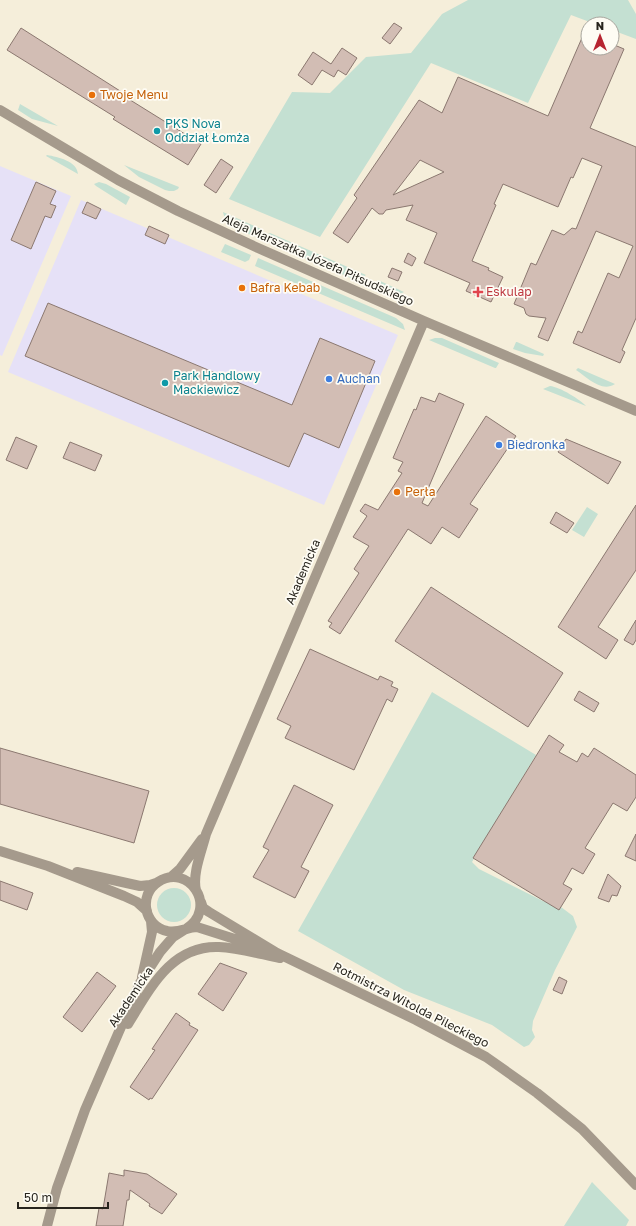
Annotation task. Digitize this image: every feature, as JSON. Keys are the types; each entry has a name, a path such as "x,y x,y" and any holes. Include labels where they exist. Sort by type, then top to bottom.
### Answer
{"street":[{"name":"Aleja Marszałka Józefa Piłsudskiego","path":"0,110 112,176 178,211 424,321 636,411"},
{"name":"Akademicka","path":"196,890 194,883 206,834 424,321"},
{"name":"Akademicka","path":"171,877 180,869 206,834"},
{"path":"0,851 48,866 131,899 142,906 151,921 158,927 167,931 178,932 185,930 198,916 200,902 196,890 186,880 171,877 150,885 140,886 48,866"},
{"path":"146,911 147,897 156,883"},
{"name":"Rotmistrza Witolda Pileckiego","path":"200,902 203,908 209,912 277,953 416,1020 486,1057 538,1093 582,1129 636,1185"},
{"name":"Akademicka","path":"47,1226 57,1188 85,1110 112,1051 140,983 152,932 151,921"},
{"name":"Rotmistrza Witolda Pileckiego","path":"185,930 193,927 201,928 277,953"},
{"name":"Akademicka","path":"140,983 160,952 173,937 185,930"},
{"name":"Akademicka","path":"112,1051 162,973 173,962 185,954 202,948 221,947 292,960"}],"shaded area":[{"path":"0,166 71,196 2,356 0,355"},
{"path":"81,200 398,335 324,505 8,372"}],"green space":[{"path":"468,0 628,0 636,14 636,39 620,33 620,16 580,16 580,18 571,15 528,103 431,63 320,237 229,199 292,92 330,93 366,57 411,53 442,14"},
{"path":"20,104 58,126 32,119 18,110"},
{"path":"46,156 61,158 71,163 77,170 78,174"},
{"path":"124,165 179,187 174,191 165,190 139,177"},
{"path":"99,182 106,184 130,197 126,205 94,184"},
{"path":"223,212 261,229 259,238 242,232 232,226 225,218"},
{"path":"270,233 366,275 360,279 353,279 265,241"},
{"path":"225,244 251,255 249,260 245,262 221,252"},
{"path":"258,258 396,318 403,324 405,330 255,266"},
{"path":"378,280 404,292 395,295 386,294 380,289"},
{"path":"442,338 499,363 495,368 429,340"},
{"path":"516,342 544,354 543,356 513,349"},
{"path":"578,368 615,384 605,387 594,383 576,370"},
{"path":"550,386 570,394 586,406 543,389"},
{"path":"587,507 598,514 584,537 572,530"},
{"path":"432,692 536,755 472,862 479,869 543,901 561,907 573,916 577,927 555,970 533,1021 532,1030 535,1037 529,1045 524,1047 492,1025 404,990 298,931"},
{"path":"171,888 177,888 181,889 188,895 191,905 190,912 184,919 177,922 171,922 167,921 160,915 157,908 157,902 158,898 164,891"},
{"path":"592,1182 629,1220 626,1226 564,1226"}],"building":[{"path":"394,23 402,28 390,44 382,38"},
{"path":"21,28 128,96 127,98 201,144 188,165 113,119 115,117 7,50"},
{"path":"580,42 580,56 620,56 620,47 624,49 590,128 636,147 636,318 622,350 625,352 620,363 573,343 578,331 582,333 608,273 619,278 633,246 596,231 548,341 538,337 546,318 529,316 526,314 524,308 514,304 531,263 536,265 552,230 564,235 572,228 576,229 602,166 582,158 573,178 571,177 558,207 503,184 494,204 496,205 472,261 489,268 488,270 503,277 491,302 466,291 470,283 424,263 437,233 406,220 413,205 386,210 383,214 379,214 372,208 348,243 333,233 357,198 354,195 419,100 442,113 458,77 548,116","holes":["420,160 444,172 393,195"]},
{"path":"342,48 357,58 346,75 338,70 334,77 322,70 312,85 298,75 313,52 331,64"},
{"path":"221,159 233,167 216,193 204,185"},
{"path":"36,182 56,191 50,204 56,206 51,218 45,216 31,249 11,240"},
{"path":"87,202 101,209 96,219 82,213"},
{"path":"149,226 169,235 165,244 145,235"},
{"path":"408,253 416,258 412,266 404,262"},
{"path":"392,268 402,272 398,281 388,277"},
{"name":"Park Handlowy Mackiewicz","path":"48,303 292,405 320,338 375,361 339,448 304,433 289,467 25,356"},
{"path":"439,393 464,404 422,503 428,506 486,416 516,436 470,504 478,509 459,538 442,527 431,544 408,529 340,634 329,627 332,623 328,621 359,573 354,569 369,546 353,537 367,516 360,511 365,504 378,510 402,473 398,471 403,462 393,458 414,409 416,410 421,397 435,402"},
{"path":"16,437 37,446 27,469 6,460"},
{"path":"566,439 621,462 608,484 558,452"},
{"path":"70,442 102,455 95,471 63,458"},
{"path":"636,505 636,570 598,627 618,640 606,659 558,627"},
{"path":"556,512 574,523 567,533 550,523"},
{"path":"431,587 563,673 528,727 395,641"},
{"path":"636,620 636,640 633,645 624,640"},
{"path":"310,649 378,680 380,676 393,682 391,686 398,689 392,702 387,699 354,770 285,738 291,726 277,719"},
{"path":"579,691 599,703 594,712 574,700"},
{"path":"549,735 564,745 559,752 577,762 582,753 588,757 594,748 636,775 636,797 627,811 613,803 585,848 595,854 583,874 572,868 563,884 572,889 559,910 473,858"},
{"path":"0,748 149,791 134,843 0,804"},
{"path":"294,785 333,805 301,867 309,871 295,898 253,877 269,850 263,847"},
{"path":"636,834 636,861 625,856"},
{"path":"608,874 621,886 617,896 612,895 609,902 598,898"},
{"path":"0,881 33,893 27,910 0,900"},
{"path":"220,963 247,973 223,1011 198,994"},
{"path":"97,972 116,986 82,1032 63,1017"},
{"path":"559,977 567,981 562,994 553,990"},
{"path":"176,1013 190,1023 189,1025 198,1030 152,1099 150,1098 149,1100 130,1087 155,1050 152,1049"},
{"path":"124,1170 147,1174 177,1194 162,1214 149,1206 150,1204 130,1190 123,1226 96,1226 99,1208 103,1209 109,1173 124,1176"}],"place":[{"name":"Twoje Menu","path":"92,95"},
{"name":"PKS Nova Oddział Łomża","path":"157,131"},
{"name":"Bafra Kebab","path":"242,288"},
{"name":"Eskulap","path":"478,292"},
{"name":"Auchan","path":"329,379"},
{"name":"Park Handlowy Mackiewicz","path":"165,383"},
{"name":"Biedronka","path":"499,445"},
{"name":"Perła","path":"397,492"}]}
